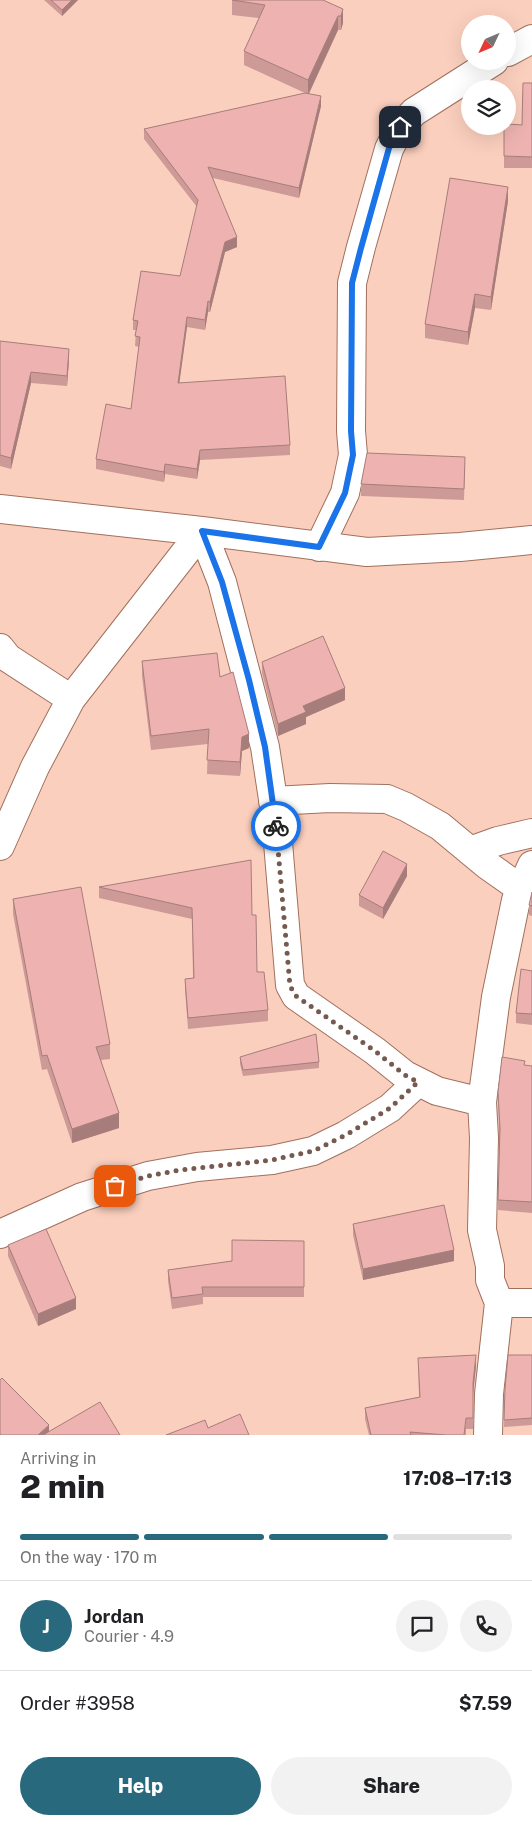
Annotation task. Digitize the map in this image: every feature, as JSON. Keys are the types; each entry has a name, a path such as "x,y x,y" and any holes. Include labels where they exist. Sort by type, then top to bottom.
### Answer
{"street":[{"path":"516,48 532,40"},
{"path":"319,547 345,493 353,455 351,431 352,283 389,148 400,127 414,112 480,70"},
{"path":"0,509 202,531 367,552 460,547 532,540"},
{"path":"0,846 35,767 71,699 202,531"},
{"path":"202,531 222,582 265,747 273,801 290,986 296,996 375,1051 405,1075 437,1091 482,1102"},
{"path":"0,648 8,658 71,699"},
{"path":"273,801 330,798 387,799 440,826 521,889"},
{"path":"470,851 498,841 532,833"},
{"path":"488,1435 489,1394 499,1303 490,1280 490,1266 482,1230 484,1138 482,1102 496,997 516,900 532,865"},
{"path":"0,1234 82,1197 148,1176 197,1167 272,1160 313,1151 346,1135 390,1108 418,1082"},
{"path":"499,1303 532,1303"}],"building":[{"path":"51,0 72,0 62,10"},
{"path":"232,0 323,0 343,9 308,80 244,51 265,5"},
{"path":"523,83 532,83 532,157 504,156 504,135 516,135 516,125 522,125"},
{"path":"305,93 321,96 299,188 208,167 237,237 225,242 210,302 208,301 205,320 187,317 178,383 285,376 290,445 200,450 197,469 165,464 164,472 96,459 106,404 131,409 140,337 135,336 138,321 133,320 141,271 180,276 198,200 144,129"},
{"path":"450,178 508,187 491,297 475,294 468,332 425,324"},
{"path":"0,341 69,349 67,376 31,372 11,458 0,455"},
{"path":"367,453 465,457 464,489 361,484"},
{"path":"323,636 345,688 303,706 306,712 278,724 262,662"},
{"path":"217,653 220,677 233,672 249,734 242,737 240,762 207,760 209,729 151,736 142,661"},
{"path":"383,851 407,864 383,908 359,895"},
{"path":"251,860 252,915 256,915 257,972 264,972 268,1010 188,1018 185,979 194,978 192,908 99,887"},
{"path":"81,887 110,1044 96,1047 119,1113 72,1129 47,1055 42,1056 13,899"},
{"path":"532,892 532,906 529,905"},
{"path":"521,969 532,971 532,1014 516,1013"},
{"path":"316,1034 319,1062 243,1070 240,1057"},
{"path":"502,1057 525,1061 524,1065 532,1066 532,1202 498,1200 500,1128 498,1092"},
{"path":"444,1205 454,1250 363,1269 353,1224"},
{"path":"46,1229 76,1298 38,1314 8,1245"},
{"path":"232,1240 304,1241 304,1287 202,1287 203,1294 172,1298 168,1270 232,1261"},
{"path":"476,1355 473,1383 473,1418 466,1418 464,1435 410,1432 411,1435 371,1435 365,1408 420,1397 418,1358"},
{"path":"508,1355 532,1355 532,1418 504,1420"},
{"path":"2,1378 49,1425 38,1435 0,1434 0,1380"},
{"path":"100,1402 120,1435 43,1435"},
{"path":"240,1414 249,1435 166,1435 205,1420 208,1428"}],"way so far":[{"path":"115,1186 148,1176 180,1170 272,1160 313,1151 346,1135 390,1108 418,1082 405,1075 324,1014 296,996 290,986 276,826"}],"route":[{"path":"276,826 265,747 249,680 222,582 202,531 319,547 345,493 353,455 351,431 352,283 389,148 400,127"}]}
